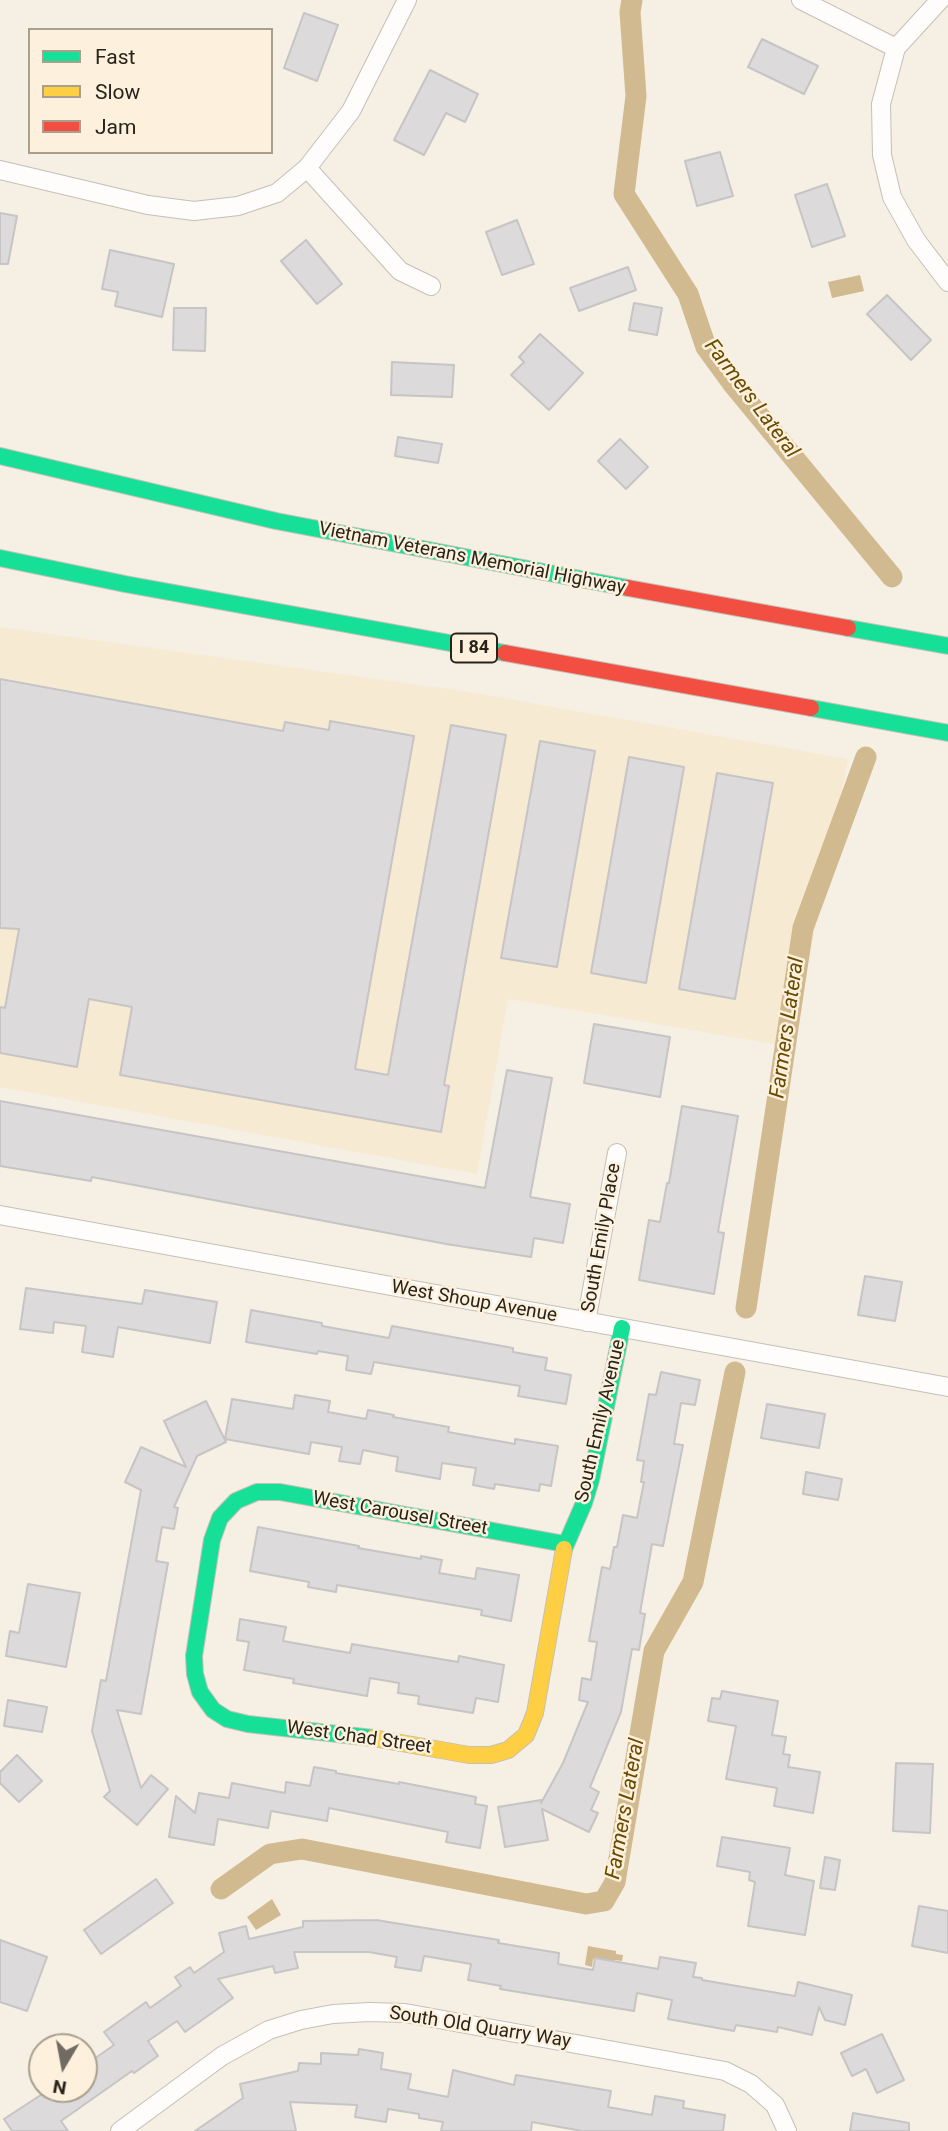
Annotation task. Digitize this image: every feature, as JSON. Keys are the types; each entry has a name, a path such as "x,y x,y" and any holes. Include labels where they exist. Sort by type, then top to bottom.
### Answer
{"main road":[{"name":"Vietnam Veterans Memorial Highway","path":"0,456 276,521 548,574 948,646"},
{"name":"I 84","path":"0,558 166,591 948,733"},
{"name":"South Emily Avenue","path":"508,1750 526,1735 535,1713 559,1566 591,1480 622,1328"},
{"name":"West Carousel Street","path":"213,1710 200,1692 194,1656 212,1540 220,1518 236,1501 257,1492 280,1492 565,1544"},
{"name":"West Chad Street","path":"213,1710 227,1719 248,1724 349,1734 469,1755 491,1755 508,1750"}],"street":[{"path":"0,170 148,205 194,211 238,206 277,193 307,167 351,111 407,0"},
{"path":"801,0 896,48"},
{"path":"940,0 896,48 881,104 882,155 892,197 916,240 948,282"},
{"path":"307,167 400,271 431,286"},
{"name":"South Emily Place","path":"586,1322 617,1153"},
{"name":"West Shoup Avenue","path":"0,1215 948,1387"},
{"name":"South Old Quarry Way","path":"120,2131 222,2056 269,2030 333,2014 369,2012 405,2013 725,2071 751,2084 775,2105 787,2131"}],"shaded area":[{"path":"860,275 864,291 832,298 828,282"},
{"path":"0,627 463,691 848,759 792,1047 508,999 477,1174 0,1087"},
{"path":"272,1899 281,1915 256,1930 247,1917"},
{"path":"588,1946 616,1951 616,1954 623,1955 622,1961 615,1960 614,1963 593,1959 592,1967 585,1965"}],"building":[{"path":"304,13 338,25 317,81 284,68"},
{"path":"762,39 818,66 804,94 748,67"},
{"path":"430,70 478,94 465,122 446,113 424,155 394,140"},
{"path":"720,152 733,196 697,206 685,161"},
{"path":"827,184 845,236 812,247 795,195"},
{"path":"0,213 17,216 8,264 0,264"},
{"path":"517,220 534,264 502,275 486,232"},
{"path":"306,240 342,284 317,304 281,261"},
{"path":"110,250 174,264 162,317 115,306 118,292 102,289"},
{"path":"628,267 636,290 579,311 570,288"},
{"path":"887,295 931,340 911,360 867,314"},
{"path":"634,303 662,308 657,335 629,330"},
{"path":"174,308 206,308 205,351 173,350"},
{"path":"540,334 583,373 549,410 511,375 524,362 519,357"},
{"path":"392,362 454,365 452,397 391,395"},
{"path":"398,437 442,444 438,463 395,456"},
{"path":"620,439 648,467 626,489 598,461"},
{"path":"0,679 283,731 285,722 329,730 330,721 414,736 355,1069 388,1075 451,725 506,735 444,1085 449,1086 441,1132 120,1075 132,1007 89,999 77,1067 0,1053 0,1007 5,1008 19,929 0,928"},
{"path":"540,741 595,751 557,967 501,958"},
{"path":"629,757 684,767 646,983 591,973"},
{"path":"717,773 773,783 735,999 679,989"},
{"path":"594,1024 670,1037 660,1097 584,1083"},
{"path":"507,1070 552,1078 530,1197 570,1204 563,1243 534,1238 531,1257 446,1244 92,1177 91,1181 0,1166 0,1101 485,1188"},
{"path":"682,1106 738,1116 718,1232 724,1233 714,1294 639,1280 649,1220 660,1222"},
{"path":"865,1276 902,1282 895,1321 858,1315"},
{"path":"26,1288 142,1304 145,1290 217,1302 210,1343 118,1327 113,1357 82,1352 86,1326 54,1322 53,1333 20,1329"},
{"path":"251,1310 389,1338 392,1326 513,1348 513,1352 547,1358 545,1370 571,1375 566,1404 518,1396 520,1386 374,1362 371,1374 346,1370 348,1356 318,1351 317,1354 246,1342"},
{"path":"661,1372 700,1380 695,1405 681,1403 674,1444 683,1445 663,1546 652,1544 640,1613 645,1614 639,1650 632,1649 621,1712 590,1787 599,1792 591,1810 598,1813 589,1832 542,1809 548,1840 505,1847 498,1807 541,1800 541,1803 563,1763 588,1702 579,1700 582,1678 591,1680 597,1642 589,1641 602,1567 610,1569 623,1515 637,1518 644,1482 641,1482 644,1461 637,1460 649,1394 656,1395"},
{"path":"295,1395 330,1401 328,1412 366,1419 368,1410 449,1427 448,1432 515,1444 515,1439 558,1446 551,1486 540,1484 539,1491 495,1484 494,1489 473,1485 476,1468 442,1463 440,1479 396,1471 398,1457 363,1450 360,1464 339,1461 342,1447 311,1442 309,1454 225,1439 232,1399 293,1409"},
{"path":"206,1401 226,1442 197,1456 174,1507 178,1508 174,1529 162,1527 156,1561 168,1563 141,1714 117,1710 141,1788 151,1775 168,1789 137,1825 104,1797 110,1791 92,1731 101,1680 106,1681 141,1490 125,1482 141,1447 186,1467 164,1421"},
{"path":"767,1404 825,1414 819,1448 761,1438"},
{"path":"806,1472 842,1479 838,1500 803,1494"},
{"path":"258,1527 359,1546 358,1548 442,1560 439,1573 475,1579 477,1568 519,1575 511,1621 481,1615 482,1610 337,1585 336,1592 308,1587 309,1582 250,1571"},
{"path":"28,1584 80,1593 66,1667 6,1656 10,1631 19,1633"},
{"path":"240,1619 286,1627 283,1641 350,1653 352,1644 458,1662 459,1656 504,1665 498,1702 476,1698 473,1713 418,1704 419,1696 398,1693 399,1683 370,1678 367,1696 293,1683 294,1679 244,1670 249,1642 237,1640"},
{"path":"722,1691 778,1701 772,1735 786,1737 783,1754 790,1755 788,1767 820,1772 813,1813 774,1806 777,1788 726,1779 736,1726 708,1721 712,1698 720,1699"},
{"path":"8,1700 47,1707 42,1732 4,1726"},
{"path":"17,1755 42,1781 19,1802 0,1783 0,1772"},
{"path":"896,1763 933,1764 930,1833 893,1831"},
{"path":"314,1767 476,1797 475,1804 487,1806 480,1848 446,1842 448,1832 329,1808 327,1821 271,1811 268,1828 218,1819 214,1845 169,1837 176,1796 195,1813 199,1793 229,1798 232,1783 285,1793 286,1782 310,1786"},
{"path":"722,1837 790,1848 785,1875 814,1881 805,1935 748,1926 755,1882 749,1880 750,1872 717,1866"},
{"path":"825,1857 840,1860 835,1890 820,1888"},
{"path":"156,1879 173,1903 101,1954 84,1930"},
{"path":"919,1906 948,1911 948,1953 912,1946"},
{"path":"376,1920 499,1940 498,1943 559,1953 558,1964 593,1970 595,1958 658,1969 660,1957 696,1963 693,1977 702,1980 795,1996 798,1982 852,1995 845,2025 825,2020 819,2007 812,2035 778,2027 777,2032 736,2025 734,2031 668,2019 672,2000 637,1993 634,2011 500,1989 501,1986 468,1980 471,1964 424,1956 421,1971 395,1967 397,1957 369,1952 294,1952 298,1968 275,1973 273,1966 218,1979 233,1998 185,2032 177,2021 148,2041 158,2056 98,2095 98,2056 114,2045 104,2032 146,2002 150,2008 181,1986 175,1977 190,1967 194,1973 224,1952 219,1933 246,1926 249,1939 303,1927 303,1921"},
{"path":"0,1940 47,1957 27,2011 0,2002"},
{"path":"882,2034 904,2080 877,2093 866,2069 852,2076 841,2053"},
{"path":"359,2049 383,2053 381,2069 411,2074 408,2089 448,2097 453,2070 514,2085 516,2075 611,2091 608,2107 652,2115 655,2096 684,2101 683,2108 725,2115 723,2131 582,2131 532,2122 531,2131 441,2131 443,2122 419,2118 419,2114 388,2109 386,2122 355,2117 357,2105 290,2102 296,2131 195,2131 243,2098 240,2084 298,2071 299,2063 321,2064 321,2053 358,2055"},
{"path":"29,2103 87,2103 61,2121 68,2131 12,2131 4,2119"},
{"path":"853,2113 909,2123 909,2131 850,2131"}],"waterway":[{"name":"Farmers Lateral","path":"632,0 630,12 636,96 624,194 688,294 706,347 733,384 892,577"},
{"name":"Farmers Lateral","path":"746,1308 803,928 866,757"},
{"name":"Farmers Lateral","path":"221,1889 270,1854 302,1849 586,1904 604,1901 615,1882 654,1651 693,1582 735,1372"}],"traffic: fast":[{"path":"0,456 276,521 628,588"},
{"path":"0,558 125,584 505,653"},
{"path":"848,628 948,646"},
{"path":"811,708 948,733"},
{"path":"564,1549 591,1480 622,1328"},
{"path":"373,1738 248,1724 227,1719 213,1710 200,1692 194,1656 212,1540 220,1518 236,1501 257,1492 280,1492 565,1544"}],"traffic: slow":[{"path":"373,1738 469,1755 491,1755 508,1750 526,1735 535,1713 564,1549"}],"traffic: jam":[{"path":"628,588 848,628"},
{"path":"505,653 811,708"}]}
